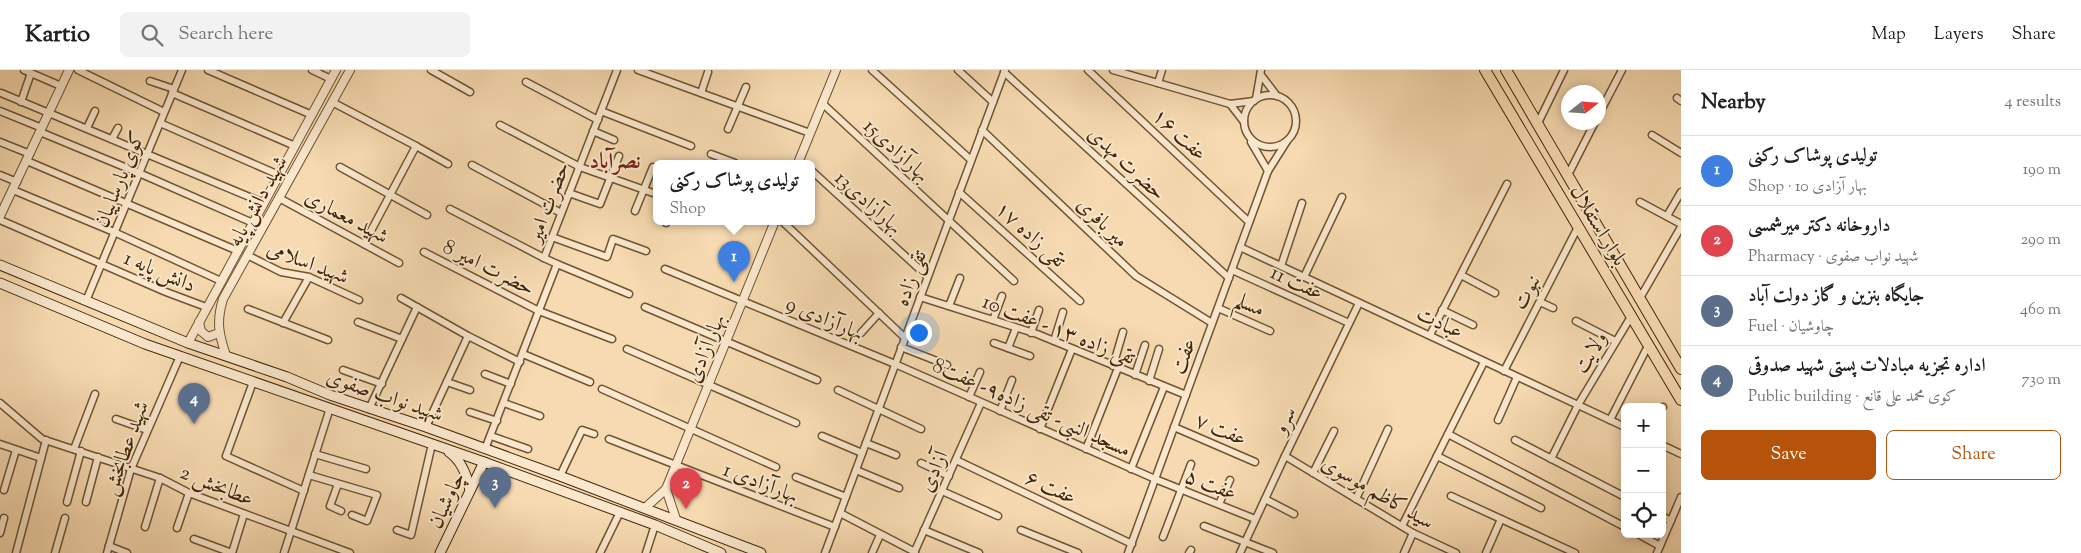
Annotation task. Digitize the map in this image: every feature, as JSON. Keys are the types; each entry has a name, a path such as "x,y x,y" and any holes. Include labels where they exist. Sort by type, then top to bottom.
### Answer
{"main road":[{"name":"بلوار استقلال","path":"1485,70 1681,400"},
{"name":"بلوار استقلال","path":"1506,70 1681,368"},
{"name":"شهید نواب صفوی","path":"0,265 188,343 560,476 761,553"},
{"name":"شهید نواب صفوی","path":"0,283 145,344 484,462 655,525 721,553"},
{"path":"290,394 295,380"},
{"path":"446,449 455,456 461,465 470,490"},
{"name":"چاوشیان","path":"440,553 484,462"}],"street":[{"path":"0,215 69,70"},
{"path":"78,70 164,112"},
{"name":"کوی پارساییان","path":"86,301 182,70"},
{"path":"208,70 312,115"},
{"path":"314,70 331,79"},
{"name":"شهید دانش پایه","path":"188,343 336,70"},
{"name":"شهید دانش پایه","path":"226,356 219,332 218,317 223,299 350,70"},
{"path":"431,70 470,92"},
{"name":"حضرت امیر","path":"485,450 557,264 544,258 616,70"},
{"path":"638,70 810,134"},
{"path":"801,160 836,70"},
{"path":"872,70 971,160"},
{"path":"958,70 993,102"},
{"name":"عفت ۱۶","path":"1088,70 1250,222"},
{"path":"1113,70 1230,104 1255,100 1266,96 1277,96"},
{"path":"1158,83 1162,70"},
{"path":"1538,123 1564,70"},
{"path":"1606,101 1622,70"},
{"path":"21,102 28,71 61,86"},
{"name":"تقی زاده","path":"825,553 1004,71"},
{"name":"حضرت مهدی","path":"1004,71 1229,278"},
{"path":"701,93 708,72"},
{"path":"1249,137 1256,144 1267,148 1276,147 1287,140 1294,132 1295,116 1290,106 1277,96 1261,73"},
{"path":"1244,122 1246,110 1255,100 1261,73"},
{"path":"150,81 295,146"},
{"path":"526,82 598,120"},
{"path":"728,129 746,87"},
{"path":"1,93 264,203"},
{"path":"332,102 448,164"},
{"name":"بهارآزادی15","path":"822,104 1014,281"},
{"path":"1230,104 1244,122 1249,137 1268,171"},
{"path":"0,111 252,223"},
{"path":"87,128 95,111"},
{"path":"601,111 692,146"},
{"path":"160,123 279,176"},
{"path":"500,125 580,167 653,193"},
{"path":"112,140 118,128"},
{"name":"میر بافری","path":"982,130 1136,276 1212,323"},
{"path":"1568,175 1591,130"},
{"path":"593,131 614,140"},
{"path":"1652,135 1681,153"},
{"name":"عفت","path":"1128,553 1268,171 1287,140"},
{"path":"0,142 126,202 238,250"},
{"path":"364,244 416,146"},
{"path":"711,154 727,160"},
{"path":"569,193 600,204 619,156"},
{"path":"472,165 562,213"},
{"path":"340,167 428,215"},
{"path":"635,211 653,167"},
{"name":"بهارآزادی13","path":"815,174 927,276"},
{"path":"0,175 17,182"},
{"path":"1430,335 1507,184"},
{"path":"13,190 114,232 221,281"},
{"name":"تقی زاده ۱۷","path":"959,192 1080,301"},
{"path":"1667,216 1681,192"},
{"path":"1304,277 1342,197"},
{"name":"شهید معماری","path":"279,198 399,263"},
{"path":"1640,202 1667,216 1681,226 1640,298"},
{"path":"1281,266 1302,204"},
{"path":"450,209 544,258"},
{"name":"دانش پایه 1","path":"0,215 102,264 206,307"},
{"name":"بهار آزادی","path":"645,508 666,489 773,225"},
{"path":"786,225 905,338"},
{"name":"نبوت","path":"1504,371 1578,227"},
{"path":"552,237 607,257 613,239 646,251"},
{"name":"عبادت","path":"1240,247 1621,425"},
{"name":"حضرت امیر 8","path":"424,252 539,311 612,339"},
{"name":"شهید اسلامی","path":"246,255 281,272 309,277 358,300"},
{"path":"557,264 629,294"},
{"name":"بهارآزادی 9","path":"665,269 895,364"},
{"name":"عفت 11","path":"1232,270 1349,323"},
{"path":"1461,275 1495,293"},
{"path":"283,323 309,277"},
{"path":"949,306 960,278"},
{"path":"994,320 1002,296"},
{"name":"تقی زاده ۱۳ - عفت 10","path":"920,297 1054,341 1186,395"},
{"path":"401,298 468,336 520,362"},
{"path":"1540,302 1553,308"},
{"name":"سرو","path":"1240,553 1264,499 1359,303"},
{"path":"644,306 817,380"},
{"path":"370,409 417,307"},
{"path":"248,308 328,340"},
{"name":"مسلم","path":"1218,308 1270,331"},
{"path":"1032,333 1039,310"},
{"path":"1442,310 1472,324"},
{"path":"1054,341 1063,312"},
{"path":"861,333 879,313"},
{"name":"ولایت","path":"1551,459 1578,405 1632,315"},
{"path":"1576,321 1615,341"},
{"path":"199,322 201,331 208,337 219,332"},
{"path":"358,322 402,339"},
{"path":"1008,348 1016,328"},
{"path":"1086,449 1116,367 1123,332"},
{"path":"426,427 468,336"},
{"path":"994,343 1030,356"},
{"path":"1610,420 1649,344"},
{"path":"1135,375 1144,345"},
{"path":"902,347 948,365"},
{"path":"627,349 796,423"},
{"path":"1040,429 1072,349"},
{"path":"1149,380 1159,349"},
{"path":"523,354 590,382"},
{"name":"شهید عطابخش","path":"108,550 131,469 180,356"},
{"path":"1402,526 1484,362"},
{"name":"مسجد النبی- تقی زاده۹- عفت8","path":"895,364 1155,479"},
{"path":"343,370 382,384"},
{"path":"969,397 980,372"},
{"path":"485,374 511,384"},
{"path":"1498,420 1517,377"},
{"path":"1000,411 1012,380"},
{"path":"254,382 226,456 304,491"},
{"path":"447,382 470,390"},
{"path":"1131,469 1164,387"},
{"path":"602,389 776,467"},
{"path":"838,390 921,428"},
{"path":"67,502 77,450 95,394"},
{"path":"504,403 540,416"},
{"name":"آزادی","path":"915,552 981,403"},
{"name":"عطابخش 2","path":"1,406 42,439 160,478 188,493 350,553"},
{"path":"284,553 330,408"},
{"path":"470,412 497,421"},
{"path":"116,419 147,430"},
{"name":"عفت ۷","path":"1174,427 1255,462"},
{"path":"1356,499 1388,429"},
{"path":"560,476 582,430 594,434"},
{"path":"1313,472 1334,431"},
{"path":"1448,434 1621,525"},
{"path":"491,436 528,449"},
{"path":"822,436 862,453"},
{"name":"بهارآزادی 1","path":"609,439 834,527"},
{"path":"16,553 46,440"},
{"path":"1515,440 1621,495"},
{"path":"866,442 896,455"},
{"path":"0,444 42,458"},
{"path":"397,530 411,535 432,444"},
{"path":"1666,447 1681,454"},
{"path":"4,490 16,450"},
{"path":"315,454 366,470"},
{"name":"سید کاظم موسوی","path":"1285,456 1413,533 1456,553"},
{"path":"1437,456 1541,508"},
{"path":"86,502 98,457"},
{"name":"عفت ۶","path":"956,460 1132,544"},
{"path":"921,463 949,476"},
{"path":"1163,537 1191,464"},
{"path":"856,470 899,488"},
{"path":"309,475 377,496 367,521 352,515"},
{"path":"796,477 846,497"},
{"path":"145,527 160,478"},
{"name":"عفت ۵","path":"1155,479 1255,519"},
{"path":"1219,504 1230,480"},
{"path":"338,484 330,506 341,511"},
{"path":"666,489 676,519"},
{"path":"942,491 998,516"},
{"path":"176,528 188,493"},
{"path":"1451,496 1575,553"},
{"path":"1657,553 1681,497"},
{"path":"1264,499 1294,514"},
{"path":"600,553 620,512"},
{"path":"194,539 232,553 244,514"},
{"path":"840,514 915,552"},
{"path":"0,533 4,518"},
{"path":"55,553 65,518"},
{"path":"1666,518 1671,521"},
{"path":"1486,553 1501,519"},
{"path":"646,553 655,525"},
{"path":"1204,526 1273,553"},
{"path":"924,530 979,553"},
{"path":"1021,530 1078,553"},
{"path":"1404,553 1413,533"},
{"path":"872,553 880,535"},
{"path":"1645,538 1660,546"},
{"path":"108,550 127,553"}],"place":[{"name":"تولیدی پوشاک رکنی","path":"734,282"},
{"name":"اداره تجزیه مبادلات پستی شهید صدوقی","path":"194,424"},
{"name":"جایگاه بنزین و گاز دولت آباد","path":"495,508"},
{"name":"داروخانه دکتر میرشمسی","path":"686,509"}],"district":[{"name":"نصرآباد","path":"615,160"}]}
